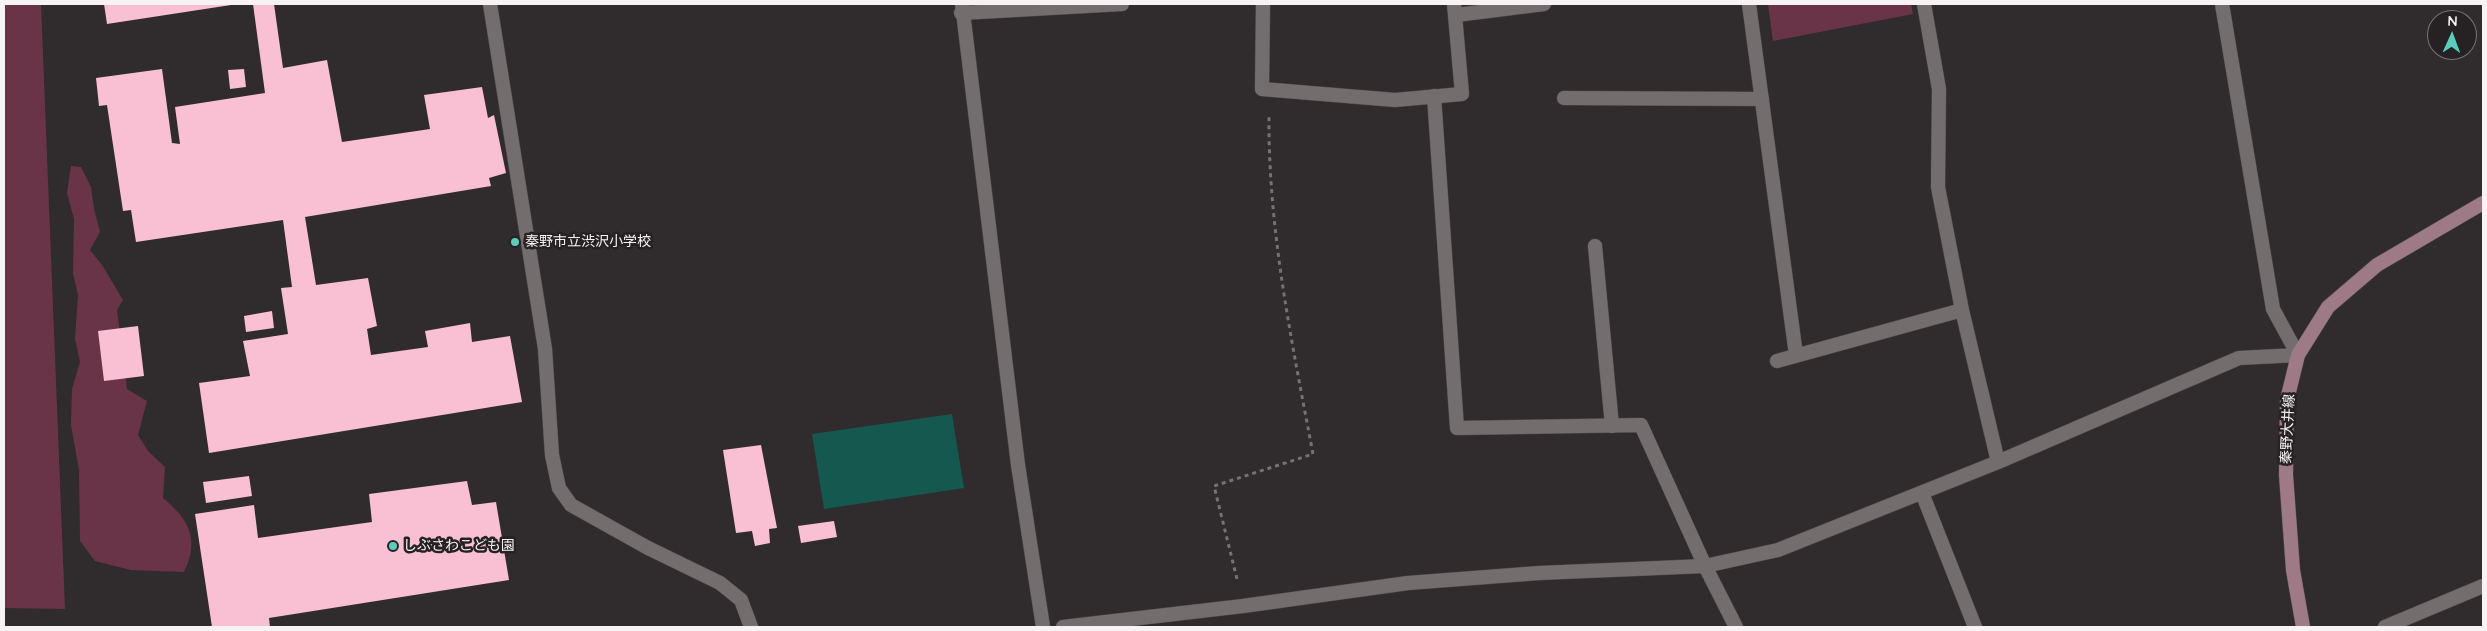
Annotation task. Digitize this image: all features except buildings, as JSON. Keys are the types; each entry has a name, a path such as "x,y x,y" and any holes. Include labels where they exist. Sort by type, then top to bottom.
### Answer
{"main road":[{"name":"秦野大井線","path":"2303,627 2293,570 2286,475 2287,400 2298,355 2328,308 2377,265 2483,203"}],"street":[{"path":"490,4 545,349 552,455 559,488 571,505 648,548 720,583 741,600 751,627"},
{"path":"1043,627 1018,465 962,8 1122,4"},
{"path":"1263,4 1262,89 1395,100 1462,94 1455,9 1544,4"},
{"path":"1749,4 1796,355"},
{"path":"1924,4 1939,89 1938,187 1962,310 1998,462"},
{"path":"1063,627 1243,606 1408,583 1539,573 1705,566 1778,550 1998,462 2239,358 2298,355 2273,309 2222,4"},
{"path":"1434,96 1457,428 1641,425 1705,566 1736,627"},
{"path":"1564,98 1762,98"},
{"path":"1595,246 1612,426"},
{"path":"1776,361 1962,310"},
{"path":"1922,493 1975,627"},
{"path":"2385,627 2483,586"}],"path":[{"path":"1243,606 1214,486 1313,454 1283,295 1269,163 1269,90"}],"shaded area":[{"path":"4,4 41,4 65,609 4,608"},
{"path":"1768,4 1911,4 1913,14 1773,41"},
{"path":"71,166 81,167 91,187 100,232 90,250 102,265 123,300 117,310 127,389 147,401 138,435 148,451 165,467 163,498 180,514 189,531 191,550 184,572 131,570 95,561 80,541 79,470 71,425 72,389 80,362 75,339 78,295 73,273 74,219 67,193"},
{"path":"952,414 964,488 824,509 812,434"}],"place":[{"name":"秦野市立渋沢小学校","path":"515,242"},
{"name":"しぶさわこども園","path":"393,546"}]}
